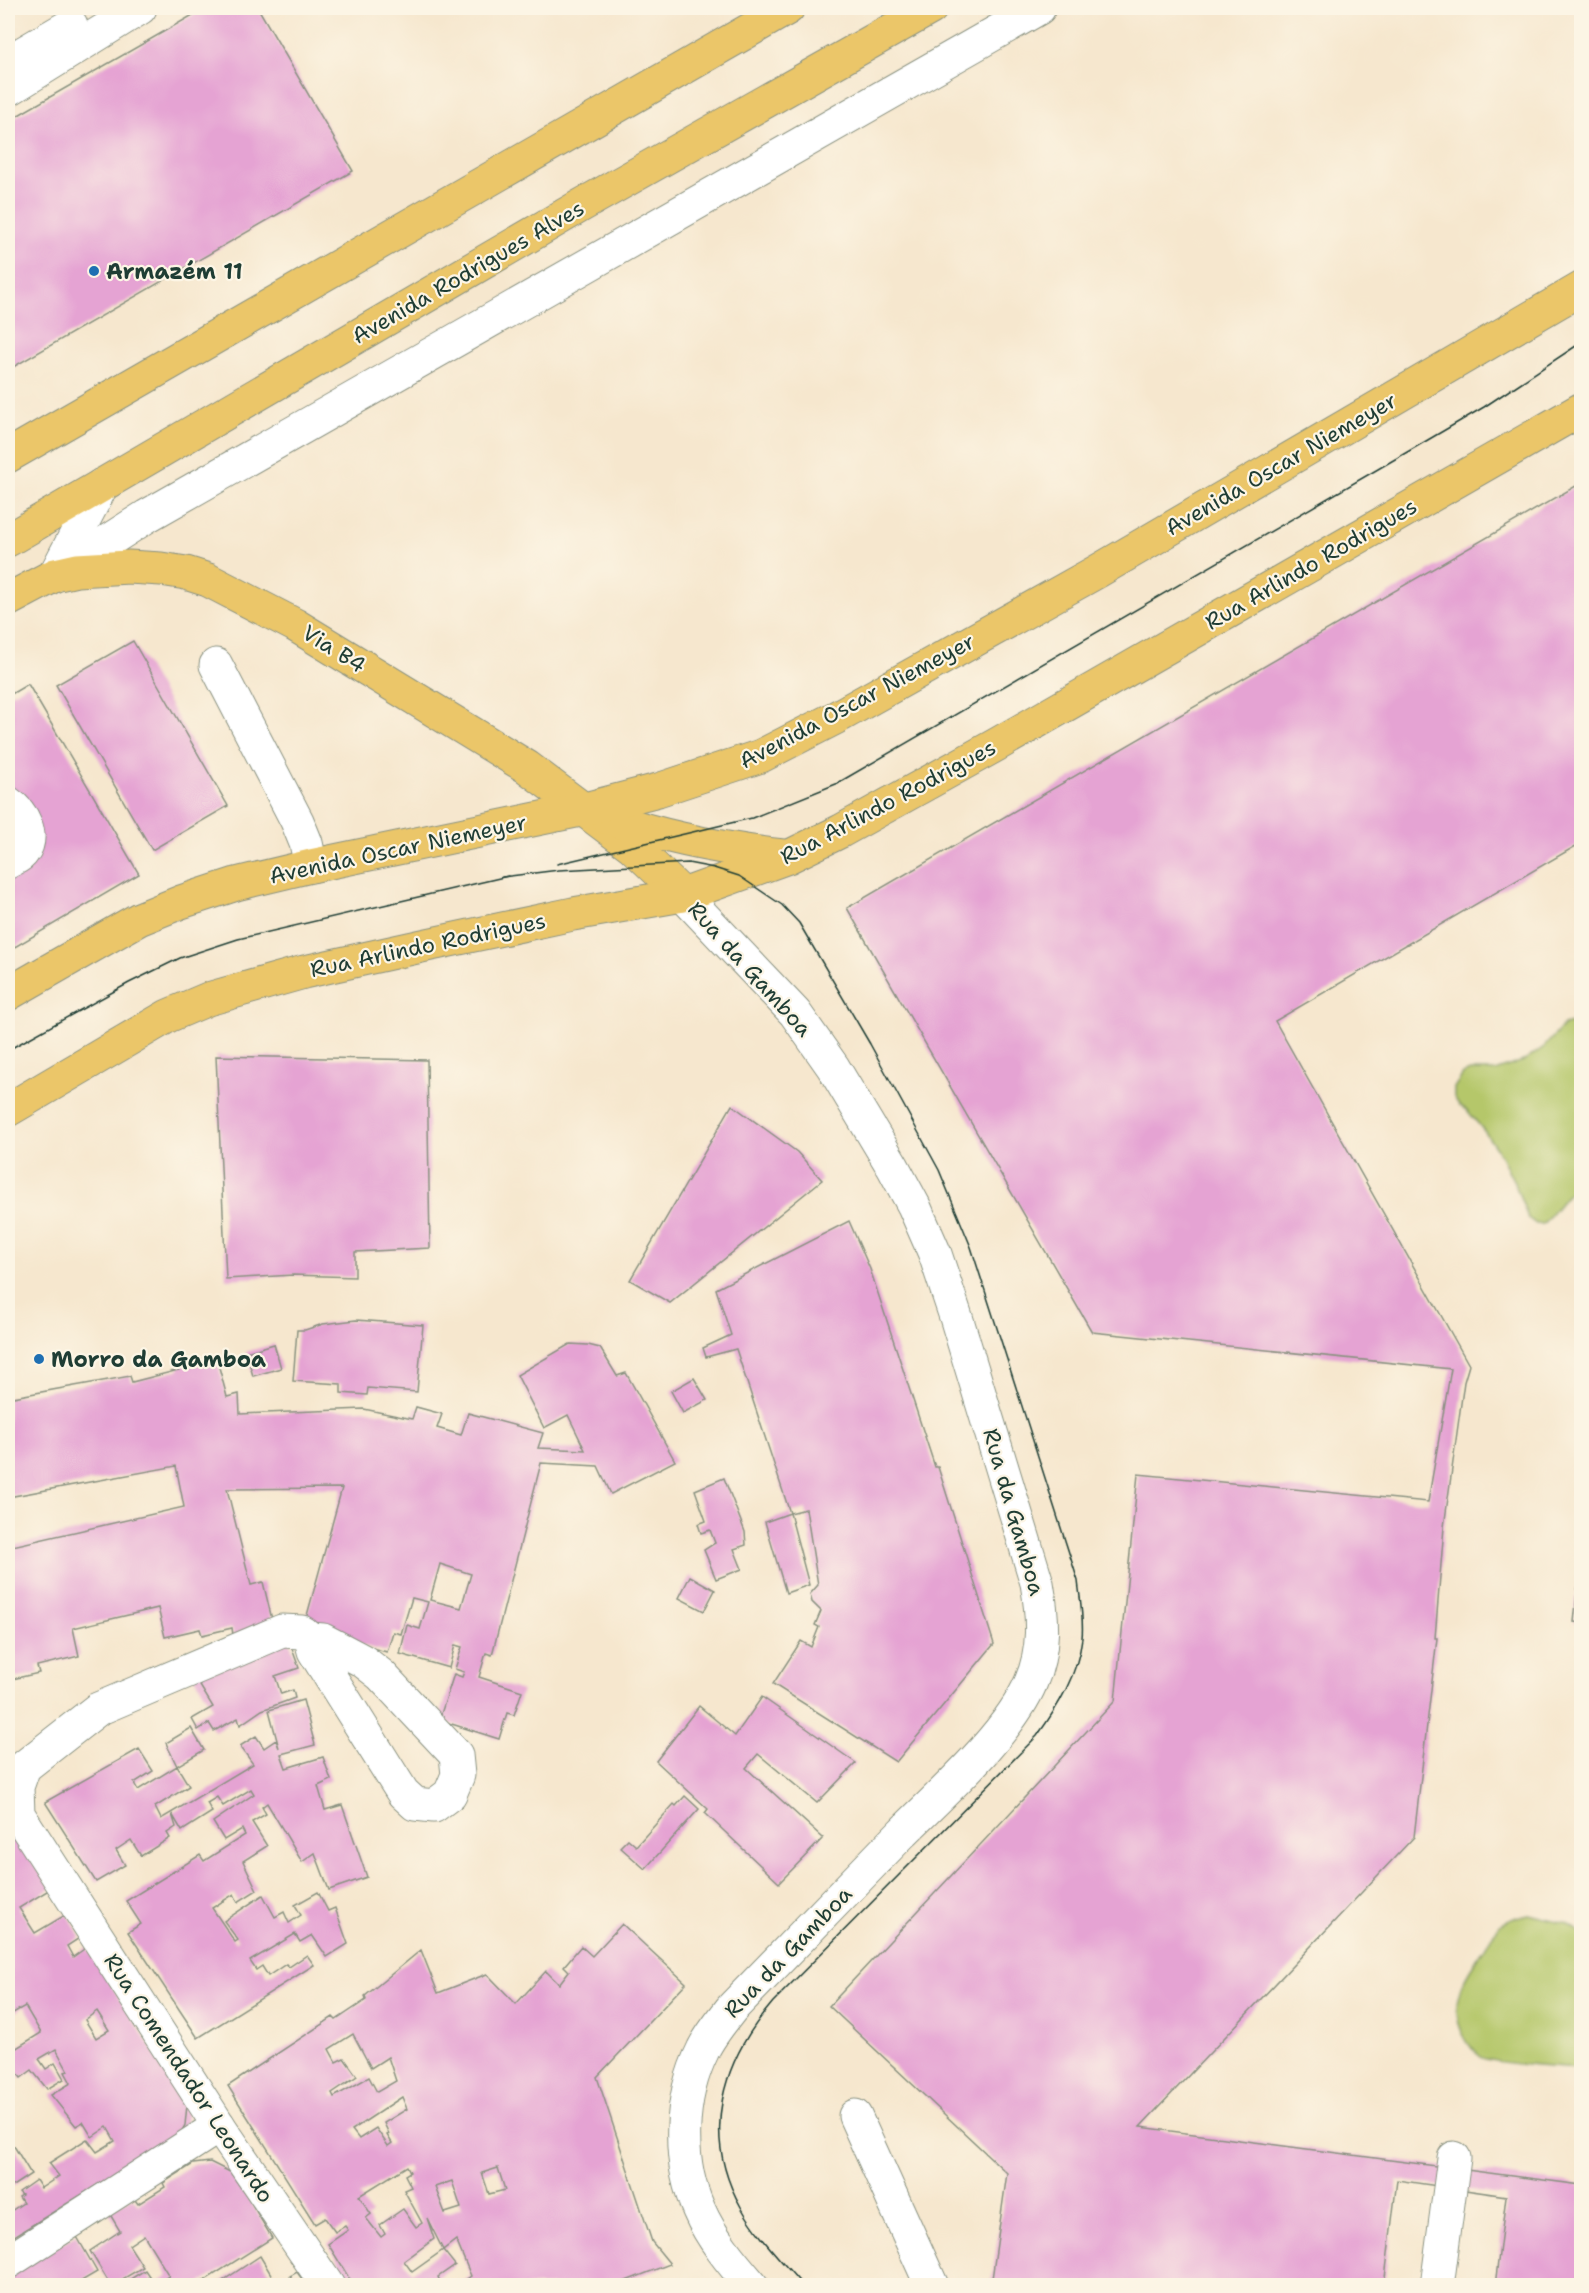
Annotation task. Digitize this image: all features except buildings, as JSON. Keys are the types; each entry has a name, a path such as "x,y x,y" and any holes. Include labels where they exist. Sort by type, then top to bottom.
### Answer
{"main road":[{"path":"8,456 788,8"},
{"name":"Avenida Rodrigues Alves","path":"8,540 582,205 931,8"},
{"name":"Avenida Oscar Niemeyer","path":"8,994 139,919 236,884 311,866 585,809 725,769 761,756 837,717 1098,571 1581,288"},
{"name":"Rua Arlindo Rodrigues","path":"8,1110 168,1016 208,999 304,972 443,941 573,914 683,895 788,857 842,831 996,745 1581,408"},
{"name":"Via B4","path":"55,575 77,570 129,567 168,570 208,580 305,631 527,767 632,846 683,895"},
{"path":"8,600 55,575"},
{"path":"585,809 671,837 730,850 788,857"}],"street":[{"path":"8,62 100,8"},
{"path":"8,90 140,8"},
{"path":"55,575 157,510 1039,8"},
{"path":"55,575 102,486"},
{"path":"216,665 297,821 311,866"},
{"path":"8,803 26,823 29,840 22,854 8,862"},
{"name":"Rua da Gamboa","path":"683,895 795,1013 833,1067 914,1206 935,1254 959,1328 1038,1583 1043,1614 1039,1657 1031,1682 1005,1724 967,1768 732,2008 703,2049 686,2103 684,2124 687,2169 700,2211 725,2253 752,2286"},
{"name":"Rua Comendador Leonardo","path":"311,1639 314,1651 403,1793 415,1804 434,1806 450,1794 458,1775 456,1755 381,1675 363,1661 322,1640 311,1639 302,1632 282,1631 98,1709 24,1767 17,1787 18,1814 52,1869 219,2126 328,2286"},
{"path":"855,2116 932,2286"},
{"path":"8,2262 219,2126"},
{"path":"1437,2286 1454,2158"}],"green space":[{"path":"1572,1023 1581,1032 1581,1182 1565,1197 1543,1224 1536,1224 1528,1218 1501,1156 1467,1110 1459,1105 1454,1097 1454,1088 1463,1074 1470,1071 1495,1071 1526,1060 1544,1047 1564,1025"},
{"path":"1529,1914 1566,1923 1581,1933 1581,2069 1512,2063 1481,2057 1467,2042 1459,2024 1457,2001 1470,1969 1500,1926 1506,1921"}],"tram line":[{"path":"557,864 752,818 836,784 1484,407 1582,342"},
{"path":"502,877 559,870 688,863 739,876 782,905 799,923 870,1044 939,1170 971,1247 1078,1581 1082,1624 1080,1651 1066,1690 1037,1736 773,2002 755,2025 730,2074 722,2099 720,2126 722,2152 729,2180 741,2207 754,2228 803,2286"},
{"path":"8,1050 129,983 180,958 238,939 508,876"}],"place":[{"name":"Armazém 11","path":"94,271"},
{"name":"Morro da Gamboa","path":"39,1359"}]}
